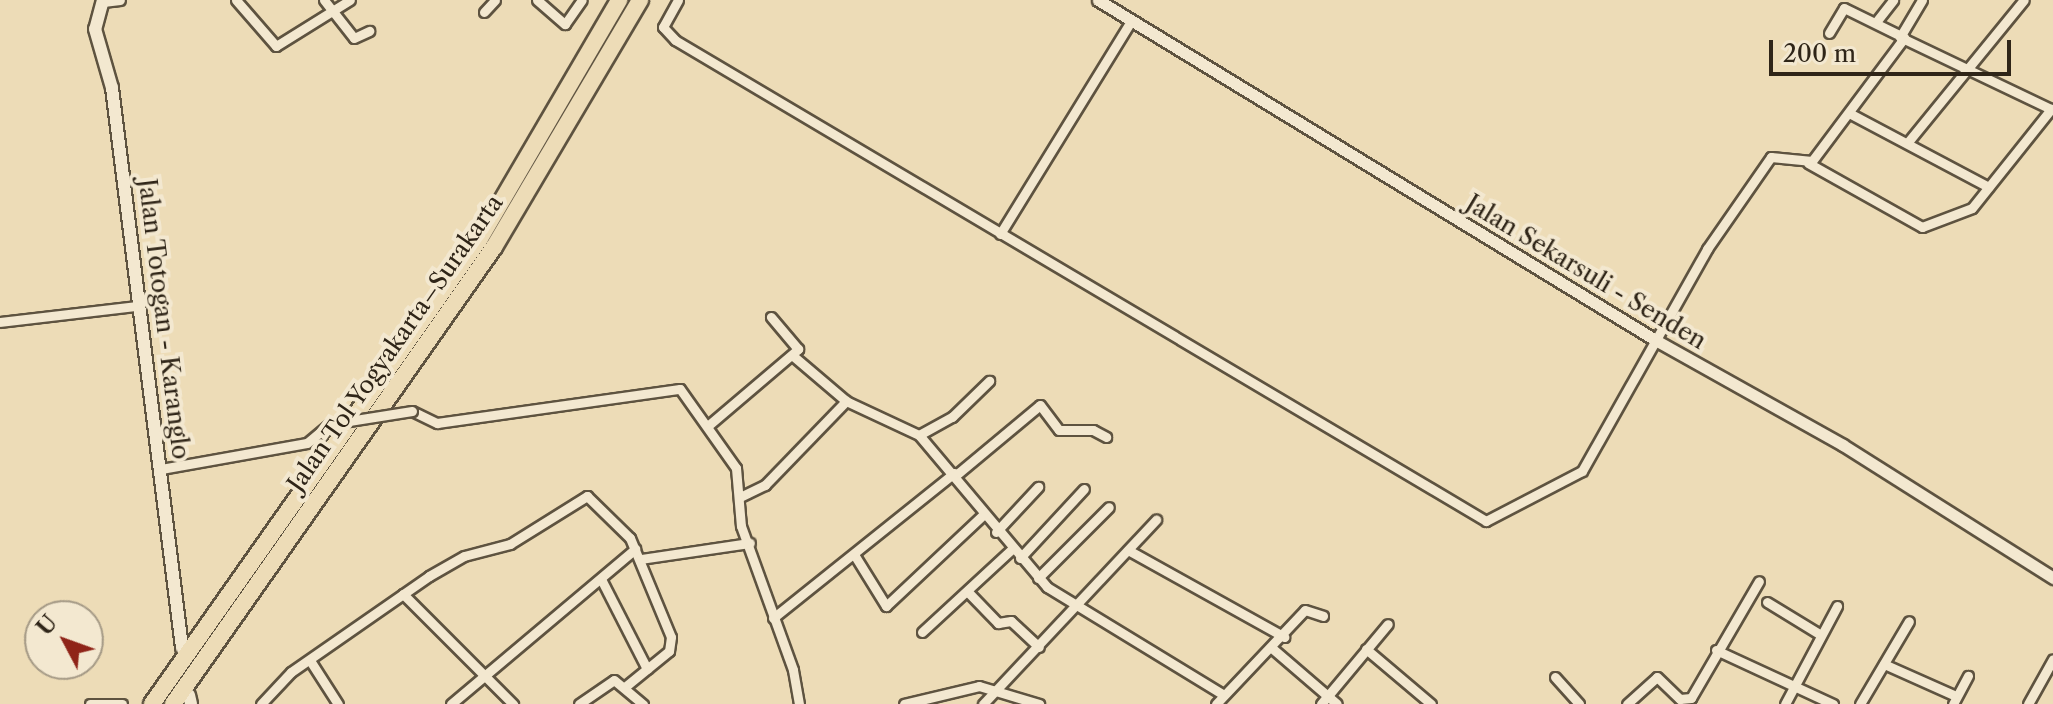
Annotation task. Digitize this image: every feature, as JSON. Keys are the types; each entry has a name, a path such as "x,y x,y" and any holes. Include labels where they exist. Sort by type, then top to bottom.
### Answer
{"highway":[{"name":"Jalan Tol Yogyakarta–Surakarta","path":"584,83 619,0"},
{"name":"Jalan Tol Yogyakarta–Surakarta","path":"173,704 494,247 555,131 640,0"},
{"name":"Jalan Tol Yogyakarta–Surakarta","path":"152,704 555,131"}],"main road":[{"name":"Jalan Totogan - Karanglo","path":"100,7 182,648"}],"street":[{"path":"100,7 120,0"},
{"path":"236,0 272,46 350,0"},
{"path":"324,0 354,38 369,31"},
{"path":"484,12 495,0"},
{"path":"537,0 565,24 582,0"},
{"path":"678,0 665,33 1486,521 1582,471 1707,249 1771,157 1777,153 1808,163 1875,195 1916,227 1968,212 2052,109 1966,71 1844,8 1829,33"},
{"name":"Jalan Sekarsuli - Senden","path":"1098,0 1657,341 1822,432 2053,578"},
{"path":"1876,22 1893,0"},
{"path":"1808,163 1849,113 1902,37 1922,0"},
{"path":"1908,142 2017,2"},
{"path":"1000,234 1131,21"},
{"path":"1849,113 1989,187"},
{"path":"0,322 137,306"},
{"path":"710,424 792,355 797,344 771,317"},
{"path":"792,355 846,401 919,435 955,474 996,532 1038,578 1075,608 1224,695"},
{"path":"919,435 969,403 989,381"},
{"path":"161,469 307,443 330,424 412,411 437,423 680,389 710,424 736,468 740,497 738,514 750,543 799,704"},
{"path":"740,497 761,488 846,401"},
{"path":"773,618 855,556 1040,405 1059,430 1093,430 1106,437"},
{"path":"996,532 1038,487"},
{"path":"1020,558 1084,489"},
{"path":"261,704 311,662 403,594 464,556 510,544 584,496 620,526 635,549 672,642 626,686"},
{"path":"1038,578 1109,507"},
{"path":"855,556 886,606 982,516"},
{"path":"983,704 1156,520"},
{"path":"641,559 750,543"},
{"path":"451,704 635,549"},
{"path":"922,632 1012,549"},
{"path":"1128,550 1284,637"},
{"path":"601,579 647,669"},
{"path":"1627,704 1657,677 1688,700 1759,581"},
{"path":"967,591 998,623 1011,621 1039,647"},
{"path":"403,594 513,704"},
{"path":"1767,602 1821,635"},
{"path":"1785,704 1837,606"},
{"path":"1216,704 1273,649 1306,609 1323,616"},
{"path":"1860,704 1909,621"},
{"path":"1321,704 1388,624"},
{"path":"1273,649 1337,704"},
{"path":"1366,649 1431,704"},
{"path":"1716,650 1833,704"},
{"path":"2028,704 2053,659"},
{"path":"311,662 338,704"},
{"path":"1884,664 1954,700 1968,676"},
{"path":"1555,677 1579,704"},
{"path":"579,704 610,681 626,686 643,704"},
{"path":"904,704 969,686 999,689 1039,704"},
{"path":"90,704 122,704"}]}
